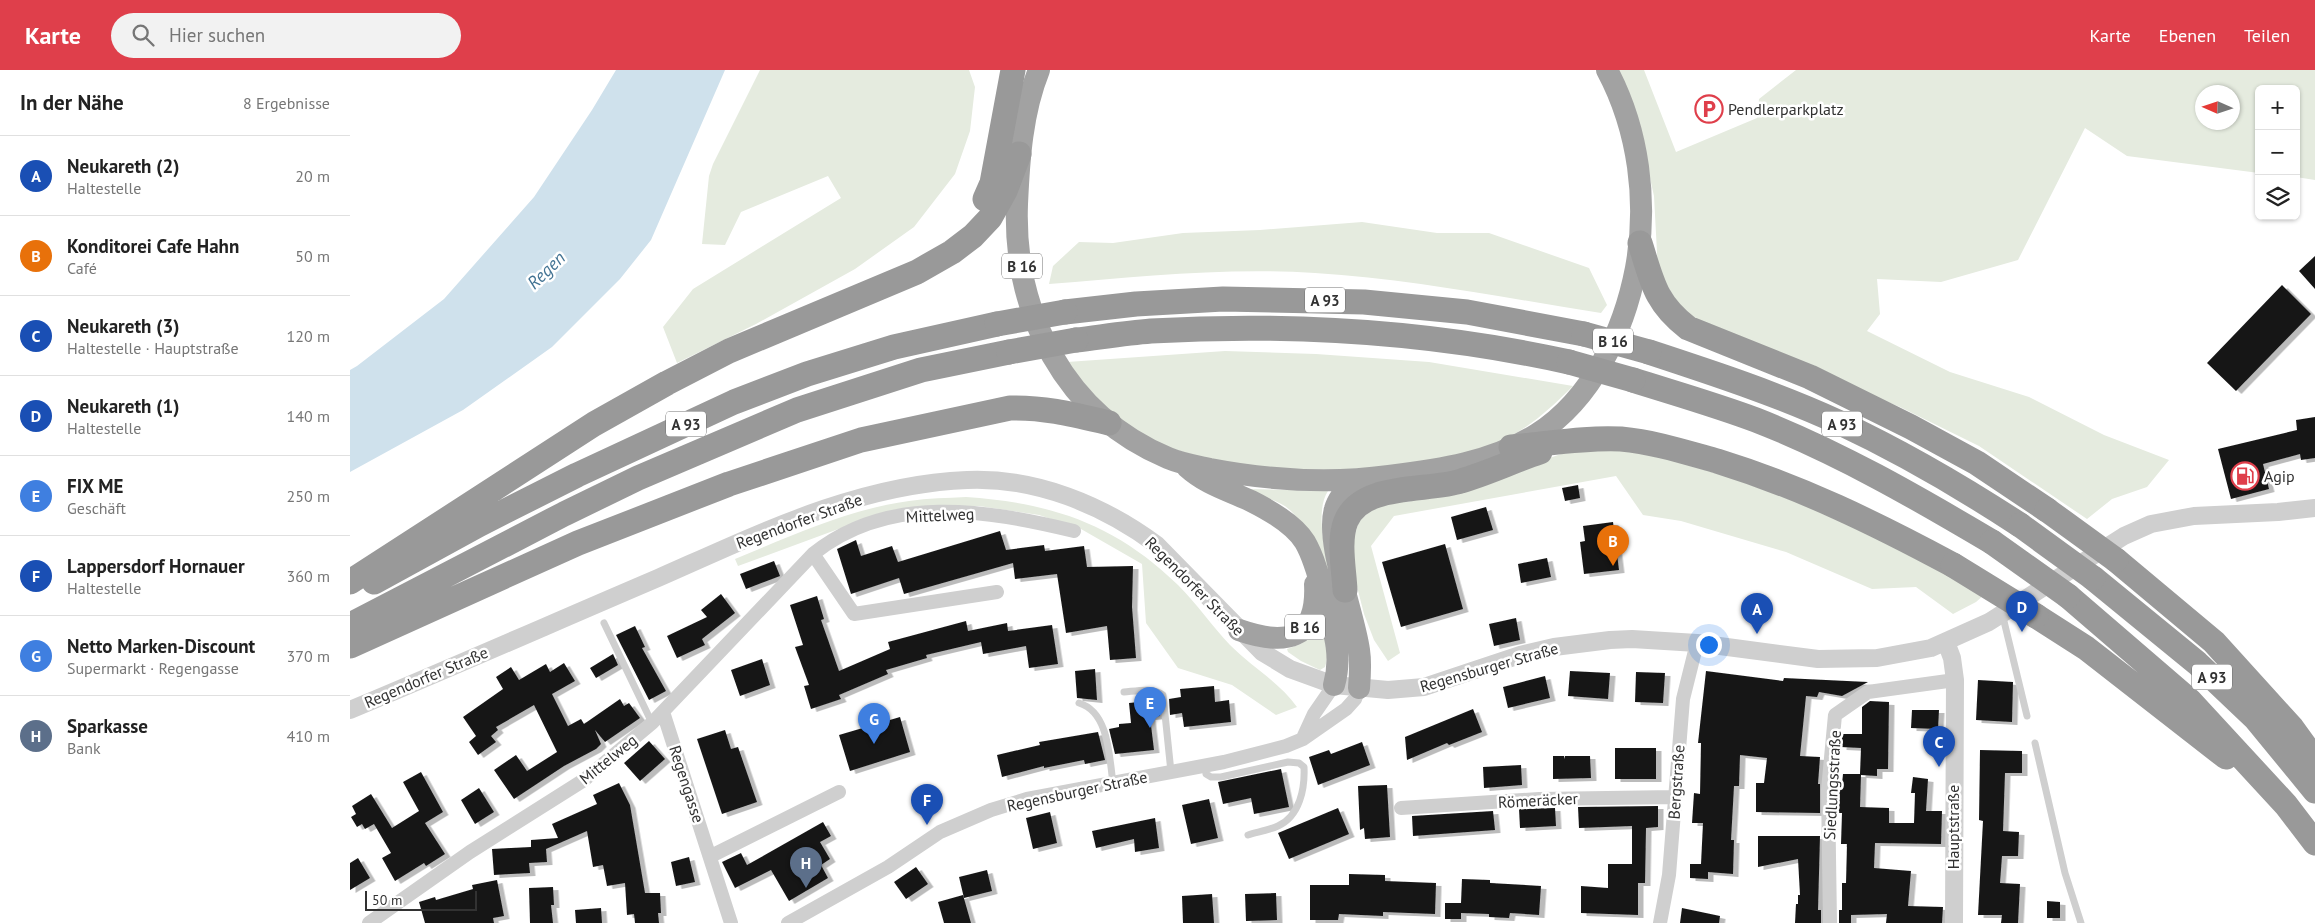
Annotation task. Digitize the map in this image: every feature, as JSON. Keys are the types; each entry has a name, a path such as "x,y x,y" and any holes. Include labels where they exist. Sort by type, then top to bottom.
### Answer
{"highway":[{"path":"952,252 979,212 992,183 1013,70"},
{"name":"B 16","path":"1183,464 1241,474 1354,481 1442,469 1511,448 1538,434 1558,417 1587,386 1606,354 1620,324 1634,280 1640,243 1641,196 1638,169 1628,121 1616,86 1607,70"},
{"name":"B 16","path":"1035,74 1019,154 1016,216 1018,246 1036,323 1068,382 1077,394 1109,423 1142,445 1183,464 1209,484 1250,501 1290,526 1305,542 1312,558 1337,640 1338,672 1334,685"},
{"path":"350,582 594,424 666,383 729,352 917,272 952,252 973,236 990,218 1005,191 1019,154"},
{"path":"1640,243 1660,301 1673,317 1688,328 1810,378 1911,427 1984,468 2047,510 2116,560 2214,642 2292,728 2315,760"},
{"name":"A 93","path":"350,594 577,475 734,402 807,374 894,348 997,324 1065,312 1136,304 1223,299 1364,302 1467,312 1584,334 1649,352 1767,392 1838,422 1966,490 2093,578 2197,663 2256,719 2315,791"},
{"name":"A 93","path":"350,625 564,514 638,478 797,410 921,370 1076,340 1149,331 1222,328 1321,330 1466,344 1569,362 1633,380 1756,420 1828,452 1919,498 1992,542 2068,596 2190,701 2286,805 2315,843"},
{"path":"350,646 620,526 729,484 861,440 1010,408 1034,407 1057,410 1109,423"},
{"path":"1511,448 1594,438 1648,442 1749,471 1817,497 1883,528 1952,564 2086,648 2286,805"},
{"path":"1345,590 1343,553 1346,521 1354,509 1364,500 1384,492 1459,482 1564,443"},
{"path":"1354,481 1342,494 1335,508 1332,524 1334,545 1359,649 1359,688"},
{"name":"B 16","path":"1239,630 1262,638 1277,639 1296,634 1305,626 1314,614 1316,599 1312,558"}],"street":[{"name":"Regendorfer Straße","path":"350,710 732,546 850,500 912,486 969,480 1027,484 1084,501 1138,531 1171,558 1262,652 1290,670 1334,685"},
{"name":"Regensburger Straße","path":"1334,685 1388,690 1424,686 1520,655 1578,643 1632,639 1697,643 1818,659 1877,658 1931,648 1989,622 2124,536 2151,524 2194,516 2278,512 2315,508"},
{"name":"Mittelweg","path":"369,923 470,852 584,780 663,712 813,554 830,540 850,529 883,519 951,511 988,513 1074,530"},
{"path":"813,554 854,614 997,592"},
{"name":"Hauptstraße","path":"1946,642 1952,658 1955,680 1954,923"},
{"name":"Bergstraße","path":"1660,923 1669,874 1683,700 1697,643"},
{"name":"Siedlungsstraße","path":"1830,923 1828,790 1835,715 1868,692 1955,680"},
{"path":"1302,740 1314,714 1334,685"},
{"name":"Regensburger Straße","path":"788,923 888,867 940,832 991,810 1027,800 1205,765 1286,746 1302,740 1346,709 1355,699 1359,688"},
{"name":"Regengasse","path":"663,712 711,856 731,923"},
{"path":"711,856 839,792"},
{"name":"Römeräcker","path":"1401,808 1539,799 1675,797"}],"lane":[{"path":"2002,613 2027,716"},
{"path":"604,623 652,722"},
{"path":"1124,692 1148,690 1157,691 1163,695 1171,772"},
{"path":"1079,703 1089,706 1097,714 1102,725 1113,783"},
{"path":"2035,743 2065,872 2081,923"},
{"path":"1205,765 1206,774 1221,777 1288,762 1299,763 1304,767 1305,782 1302,796 1290,816 1280,825 1248,835"}],"shaded area":[{"path":"760,70 969,70 975,87 970,131 955,174 914,227 855,269 756,324 677,363 663,327 693,289 841,198 828,176 741,212 725,245 702,244 709,176 713,164"},
{"path":"1619,70 1644,70 1676,152 1757,118 1759,99 1796,70 2315,70 2315,180 2300,178 2300,85 2255,85 2255,172 2127,156 2085,128 2018,260 1941,282 1877,279 1880,314 1867,331 1950,372 2029,397 2104,435 2169,460 2147,487 2112,499 2087,519 1979,446 1900,407 1688,320 1658,271 1654,196 1636,116"},
{"path":"1362,222 1437,233 1489,233 1589,268 1607,305 1601,313 1387,280 1282,271 1215,272 1049,284 1053,266 1079,242 1113,243 1183,233 1260,230"},
{"path":"1225,351 1316,354 1429,362 1573,386 1546,411 1517,433 1495,444 1459,455 1416,463 1369,468 1319,470 1270,468 1223,461 1181,451 1146,437 1123,422 1103,404 1067,362"},
{"path":"1607,448 1654,455 1732,478 1802,504 1876,537 1984,595 1976,602 1953,614 1916,587 1872,589 1786,552 1681,521 1643,515 1616,476 1394,516 1371,546 1400,653 1388,661 1374,640 1364,614 1349,555 1359,521 1375,507 1399,500 1408,502 1474,484 1564,453"},
{"path":"1247,489 1328,491 1323,505 1324,542 1333,585 1350,639 1325,571 1309,536 1300,522 1286,507"},
{"path":"966,497 997,500 1054,511 1081,520 1130,546 1178,585 1230,645 1274,682 1297,707 1276,715 1232,685 1178,668 1146,623 1142,564 1081,529 1039,515 979,506 923,507 871,517 738,566 735,559 820,524 864,510 916,500"},
{"path":"1320,621 1325,631 1327,650 1325,667 1320,670 1301,661 1288,652 1287,649 1301,644"}],"water":[{"name":"Regen","path":"616,70 725,70 651,240 620,279 552,347 463,410 350,472 350,370 444,299 534,197 592,110"}],"building":[{"path":"2315,256 2315,289 2299,271"},
{"path":"2282,285 2311,314 2236,391 2207,363"},
{"name":"Agip","path":"2315,417 2315,458 2301,460 2300,454 2263,464 2269,489 2231,499 2218,449 2297,430 2296,420"},
{"path":"1578,485 1580,498 1565,501 1562,488"},
{"path":"1486,507 1493,530 1457,540 1451,517"},
{"path":"1613,522 1619,570 1584,574 1580,542 1585,541 1583,526"},
{"path":"1000,531 1006,550 1044,545 1045,551 1084,546 1087,567 1133,566 1132,607 1136,658 1110,660 1107,626 1066,633 1057,574 1015,579 1013,563 904,594 899,578 851,594 837,549 856,540 861,556 892,546 898,562"},
{"path":"1445,544 1463,609 1401,627 1382,562"},
{"path":"1547,558 1551,577 1521,583 1518,564"},
{"path":"774,561 780,576 746,589 740,574"},
{"path":"721,594 735,613 702,639 705,645 677,658 667,636 707,617 701,610"},
{"path":"817,596 824,619 821,620 839,671 890,649 888,642 966,621 968,631 1007,623 1008,631 1052,625 1058,664 1029,668 1026,646 983,654 981,642 926,655 927,658 886,670 888,674 839,695 841,699 811,709 804,686 809,685 795,647 803,645 790,605"},
{"path":"1516,618 1520,640 1494,646 1489,624"},
{"path":"635,626 645,647 642,648 666,691 649,700 616,635"},
{"path":"613,654 618,665 596,678 590,668"},
{"path":"762,659 770,685 740,696 731,670"},
{"path":"564,663 575,681 552,694 568,726 581,719 584,724 620,699 624,706 629,703 640,718 605,742 595,730 601,744 596,749 564,766 514,799 494,770 516,755 527,771 557,752 534,705 496,727 498,730 491,736 496,742 478,755 469,742 476,736 463,717 503,689 496,677 511,667 519,680 546,664 550,672"},
{"path":"1095,669 1097,700 1077,698 1075,671"},
{"path":"1570,671 1610,673 1608,699 1568,696"},
{"path":"1706,671 1783,681 1784,678 1868,682 1842,696 1819,692 1817,697 1806,696 1800,756 1820,757 1818,784 1820,784 1820,813 1756,812 1756,783 1764,783 1767,758 1740,755 1739,786 1734,786 1731,840 1734,840 1733,874 1708,872 1708,879 1690,878 1690,864 1701,864 1703,823 1692,823 1694,793 1700,794 1701,743 1698,743"},
{"path":"1636,672 1665,673 1663,703 1635,702"},
{"path":"1545,676 1550,698 1508,708 1503,687"},
{"path":"1978,680 2013,682 2012,722 1976,720"},
{"path":"1214,686 1215,702 1229,700 1231,722 1184,727 1182,713 1170,715 1169,699 1181,697 1180,689"},
{"path":"1158,700 1160,716 1150,717 1154,750 1115,754 1109,729 1119,727 1119,724 1131,723 1129,703"},
{"path":"1870,701 1889,702 1888,769 1877,769 1877,776 1861,775 1860,807 1889,808 1889,823 1914,823 1915,793 1911,793 1913,777 1928,779 1926,811 1942,811 1941,844 1875,843 1874,868 1911,871 1908,906 1943,907 1942,923 1886,923 1887,914 1851,915 1851,923 1839,923 1839,910 1842,910 1842,883 1846,883 1847,844 1841,844 1842,813 1837,813 1837,784 1842,784 1843,774 1860,774 1861,748 1841,747 1842,734 1862,734 1862,707"},
{"path":"1473,709 1482,732 1449,745 1447,743 1407,760 1405,737"},
{"path":"1912,710 1939,710 1938,729 1911,728"},
{"path":"900,717 910,752 850,771 839,735"},
{"path":"725,730 731,749 738,747 757,802 722,814 697,739"},
{"path":"1098,732 1105,760 1085,764 1084,760 1044,768 1044,766 1002,777 997,755 1040,745 1039,742"},
{"path":"649,741 665,759 640,781 624,763"},
{"path":"1362,742 1370,765 1318,785 1309,757 1329,750 1331,754"},
{"path":"1615,748 1656,748 1656,779 1615,779"},
{"path":"1980,750 2022,751 2022,773 2005,773 2003,831 2019,832 2018,856 2002,856 2000,883 2020,884 2018,923 2001,923 2002,915 1978,915 1983,821 1979,820"},
{"path":"1553,756 1564,756 1565,759 1565,756 1590,756 1591,778 1553,779"},
{"path":"1521,765 1522,785 1484,788 1483,767"},
{"path":"1281,769 1289,807 1254,814 1251,798 1223,804 1218,782"},
{"path":"421,772 443,812 425,823 445,854 426,866 424,863 395,881 382,858 391,853 374,824 365,829 362,824 357,827 351,817 356,814 352,806 371,794 392,828 419,811 403,782"},
{"path":"619,783 630,805 645,893 660,893 661,913 658,913 659,923 635,923 634,914 627,915 625,883 607,886 603,865 593,867 587,831 546,849 547,862 529,863 530,873 494,875 492,849 531,847 531,840 558,838 552,824 597,804 593,795"},
{"path":"1387,785 1390,837 1365,839 1364,828 1360,830 1358,786"},
{"path":"479,788 494,812 475,824 461,800"},
{"path":"1209,799 1218,838 1191,844 1182,805"},
{"path":"1658,806 1658,827 1646,828 1645,883 1638,883 1638,915 1581,913 1581,886 1608,888 1608,864 1632,864 1632,826 1579,828 1578,807"},
{"path":"1338,808 1349,834 1289,859 1278,833"},
{"path":"1555,808 1556,826 1520,828 1519,809"},
{"path":"1493,811 1495,830 1413,836 1412,816"},
{"path":"1050,812 1057,843 1033,849 1026,818"},
{"path":"1155,818 1159,848 1135,852 1134,839 1096,848 1092,831"},
{"path":"823,822 831,836 820,842 830,859 821,865 828,878 789,901 771,870 735,888 722,862 741,853 747,865"},
{"path":"1758,836 1820,836 1818,910 1821,910 1821,923 1795,923 1796,904 1798,904 1798,895 1800,895 1798,859 1758,867"},
{"path":"689,857 695,882 676,886 671,862"},
{"path":"358,858 370,878 350,890 350,863"},
{"path":"916,867 928,884 906,899 894,882"},
{"path":"987,870 992,891 964,898 959,877"},
{"path":"1349,874 1385,875 1385,881 1436,883 1435,914 1383,912 1383,916 1339,914 1338,920 1310,920 1310,885 1349,885"},
{"path":"1462,879 1490,880 1490,883 1541,886 1539,915 1510,913 1509,918 1489,917 1489,914 1461,913 1461,919 1445,919 1445,903 1461,903"},
{"path":"497,880 504,916 493,918 494,923 425,923 419,902 435,897 436,900 473,889 472,885"},
{"path":"553,887 554,905 551,905 553,923 530,923 529,888"},
{"path":"1276,893 1277,920 1246,921 1245,894"},
{"path":"1212,894 1214,923 1183,923 1182,896"},
{"path":"963,895 971,923 944,923 938,902"},
{"path":"2047,901 2060,902 2060,918 2047,918"},
{"path":"601,908 602,923 576,923 575,910"},
{"path":"1682,908 1720,916 1719,923 1680,923"}],"place":[{"name":"Pendlerparkplatz","path":"1709,109"},
{"name":"Agip","path":"2245,476"},
{"name":"Konditorei Cafe Hahn","path":"1613,566"},
{"name":"Neukareth (1)","path":"2022,632"},
{"name":"Neukareth (2)","path":"1757,634"},
{"name":"FIX ME","path":"1150,728"},
{"name":"Netto Marken-Discount","path":"874,744"},
{"name":"Neukareth (3)","path":"1939,767"},
{"name":"Lappersdorf Hornauer","path":"927,825"},
{"name":"Sparkasse","path":"806,888"}]}
